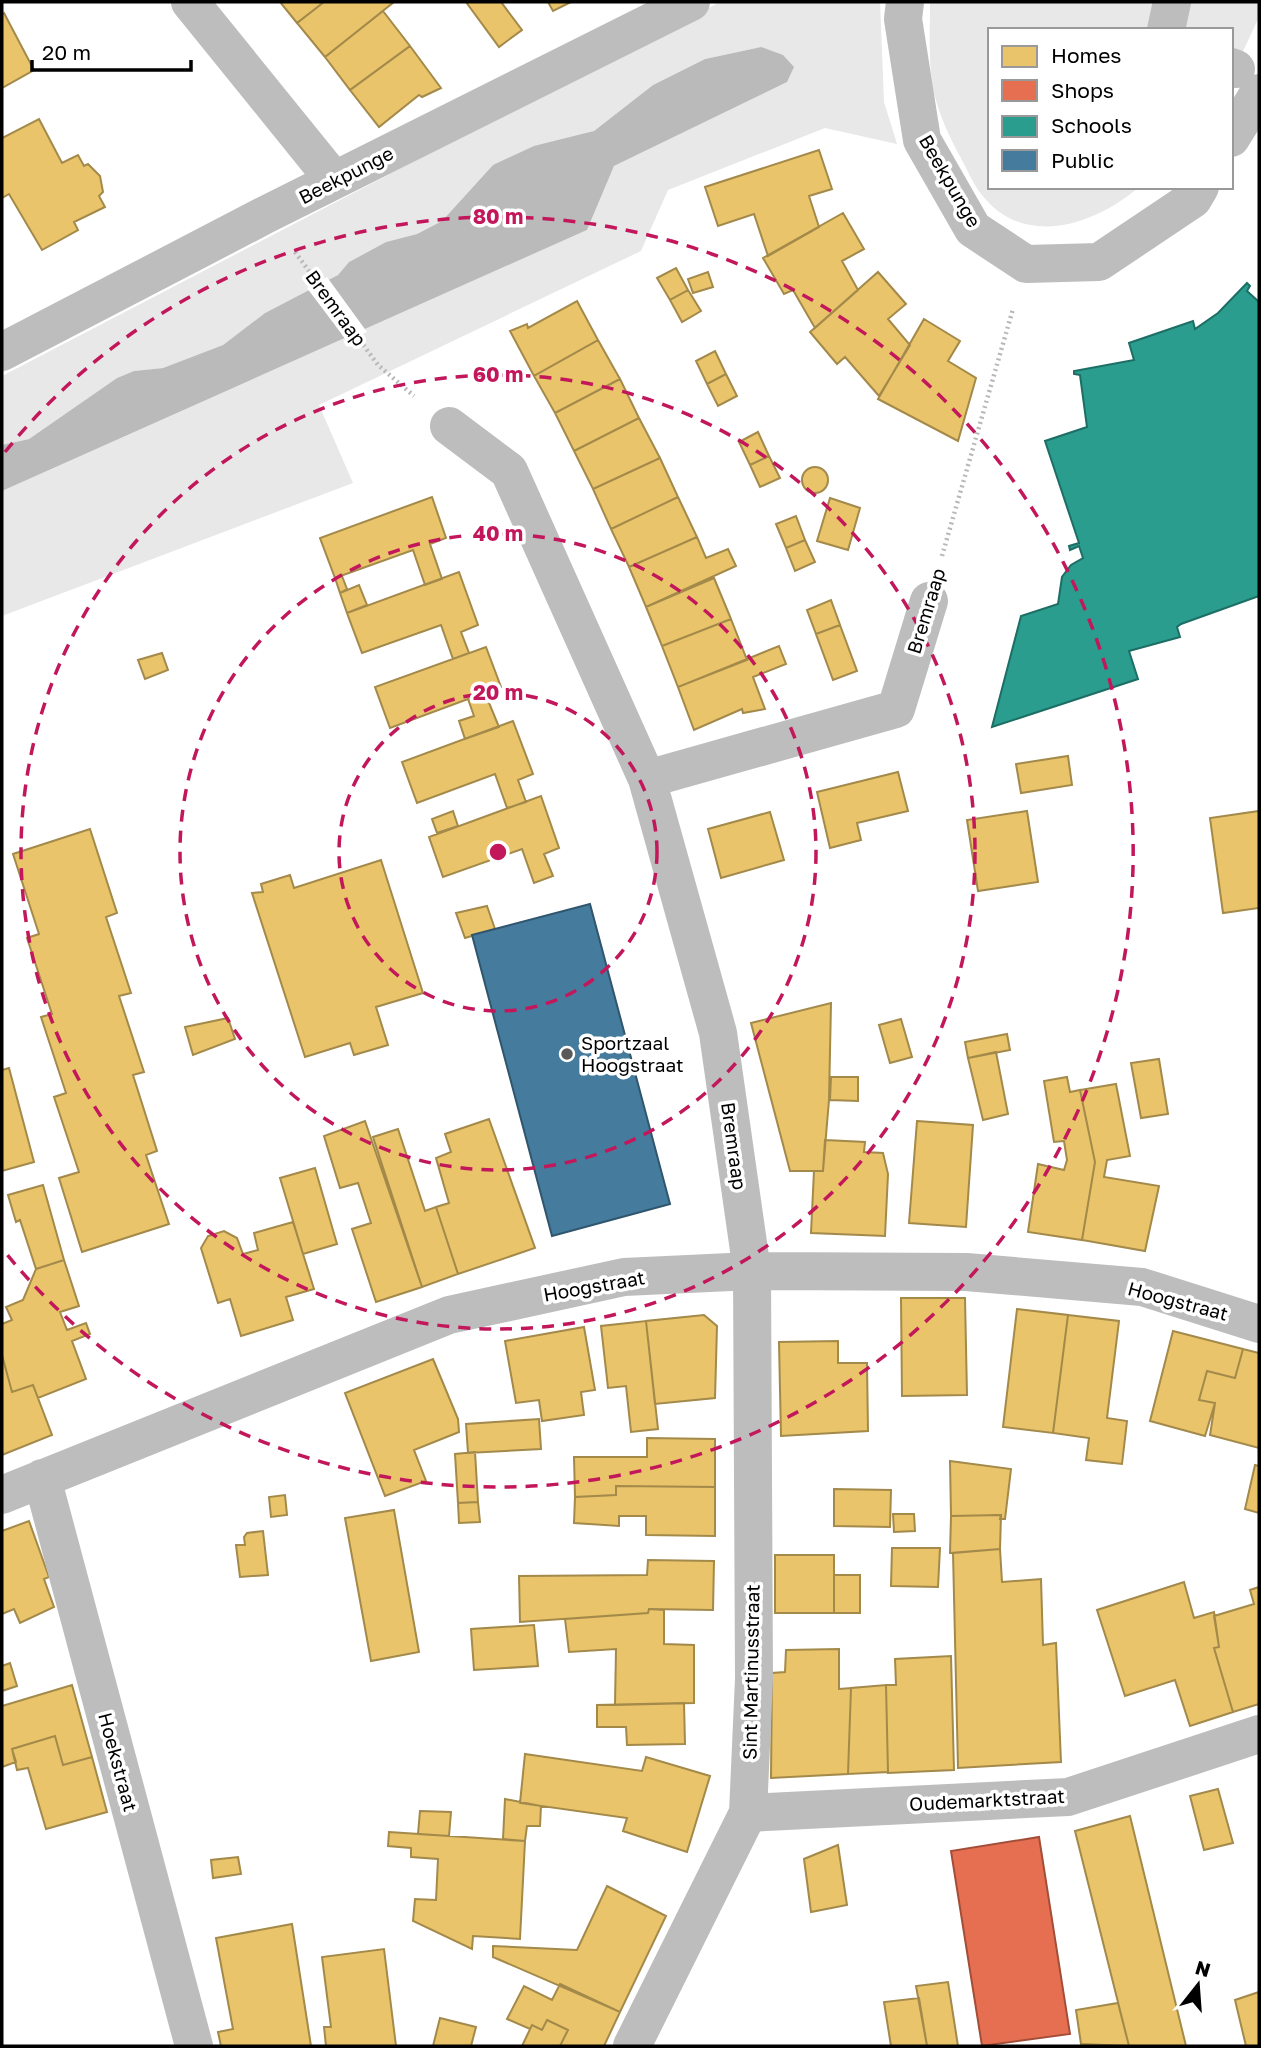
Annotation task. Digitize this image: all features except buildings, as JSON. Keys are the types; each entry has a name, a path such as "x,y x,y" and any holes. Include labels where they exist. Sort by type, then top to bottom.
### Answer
{"street":[{"path":"190,2 334,180"},
{"name":"Beekpunge","path":"2,352 334,180 691,2"},
{"name":"Beekpunge","path":"905,2 903,19 922,140 973,229 1026,264"},
{"path":"1166,28 1172,2"},
{"path":"1233,127 1242,77"},
{"path":"1026,264 1099,262 1193,199 1199,189"},
{"name":"Bremraap","path":"449,426 509,471 647,779 718,1033 752,1271"},
{"name":"Bremraap","path":"647,779 896,709 929,601"},
{"name":"Hoogstraat","path":"2,1494 449,1315 624,1277 752,1271 966,1272 1142,1287 1259,1324"},
{"name":"Sint Martinusstraat","path":"632,2046 748,1813 754,1679 752,1271"},
{"name":"Hoekstraat","path":"42,1478 194,2046"},
{"name":"Oudemarktstraat","path":"748,1813 1068,1797 1259,1734"}],"path":[{"name":"Bremraap","path":"293,250 378,365"},
{"name":"Bremraap","path":"929,601 1026,264"}],"shaded area":[{"path":"720,2 880,2 884,102 897,144 825,128 668,190 641,251 319,405 353,483 2,616 2,491 587,230 614,166 787,82 761,47 705,59 653,85 594,131 493,165 442,221 417,234 386,242 349,262 338,275 265,313 223,345 163,368 134,371 117,378 29,439 2,445 2,376"},
{"path":"930,2 1259,2 1259,17 1233,73 1233,28 988,28 988,189 1136,189 1102,212 1060,226 1018,222 999,212 982,195 974,184 939,111 932,82"},
{"path":"761,47 783,55 794,67 787,82 614,166 587,230 2,491 2,445 29,439 117,378 134,371 163,368 223,345 265,313 338,275 349,262 386,242 417,234 442,221 493,165 534,146 594,131 653,85 705,59"}],"pier":[{"path":"327,277 367,332 347,341 307,288"}],"place":[{"name":"Sportzaal Hoogstraat","path":"567,1054"}]}
